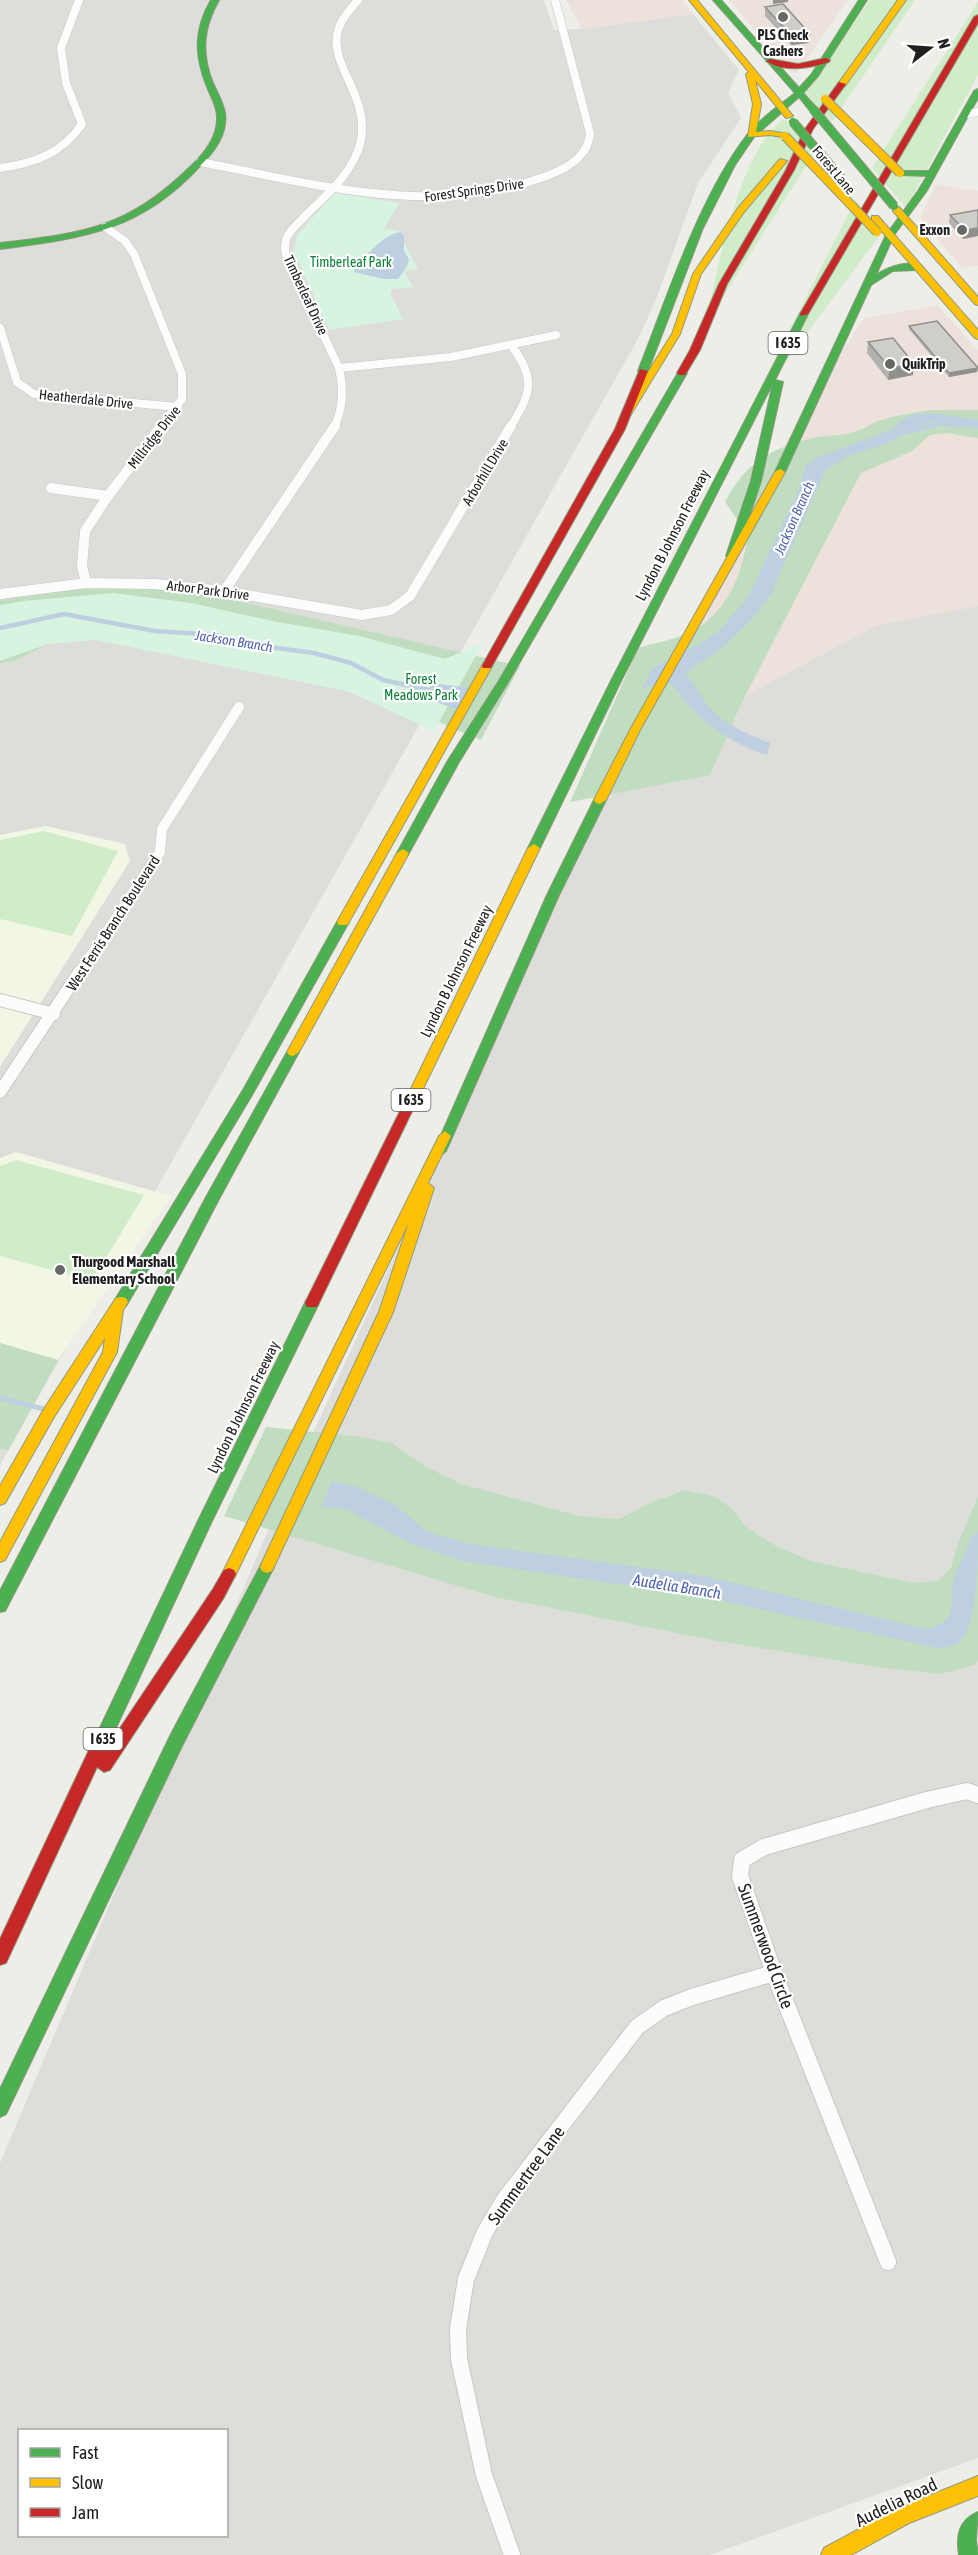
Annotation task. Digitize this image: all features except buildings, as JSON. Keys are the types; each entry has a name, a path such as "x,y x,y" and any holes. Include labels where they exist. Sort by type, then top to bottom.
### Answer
{"main road":[{"path":"0,246 69,237 105,227 148,210 180,183 200,162 216,142 221,126 221,113 198,55 200,26 215,0"},
{"name":"Forest Lane","path":"693,0 749,70 875,218 884,234 917,267 978,336"},
{"name":"Forest Lane","path":"717,0 978,302"},
{"path":"625,417 699,228 731,165 751,135 783,108 814,76 863,0"},
{"path":"0,1499 49,1413 116,1310 248,1092 625,417 676,334 698,274 741,210 809,129 902,0"},
{"name":"Lyndon B Johnson Freeway","path":"0,1957 210,1511 617,679 786,347 887,168 913,129 978,17"},
{"path":"767,59 782,66 798,68 826,60"},
{"path":"749,70 757,104 751,135"},
{"path":"814,76 814,88 900,173 932,174"},
{"path":"61,1830 218,1594 255,1526 445,1136 553,895 635,730 731,556 770,492 789,453 879,257 884,234 903,217 932,174 972,113 978,91"},
{"path":"0,1606 212,1199 436,794 621,481 695,350 723,284 790,170 809,129"},
{"path":"751,135 770,133 785,136 884,234"},
{"path":"866,286 882,272 893,268 917,267"},
{"path":"932,285 957,291 978,312"},
{"path":"731,556 756,481 786,347"},
{"path":"0,2108 172,1750 255,1593 386,1312 445,1136"},
{"path":"0,1556 110,1352 116,1310"},
{"name":"Audelia Road","path":"831,2555 889,2522 978,2486"},
{"path":"978,2522 966,2537 969,2555 978,2552"}],"street":[{"path":"0,168 44,159 77,132 82,124 66,83 60,48 79,0"},
{"name":"Timberleaf Drive","path":"224,591 331,435 340,414 343,385 339,368 284,247 291,231 335,187 356,154 361,139 362,107 357,91 336,49 340,21 358,0"},
{"name":"Forest Springs Drive","path":"200,162 335,187 405,197 447,196 530,183 556,173 577,160 589,142 590,129 555,0"},
{"name":"Millridge Drive","path":"86,583 82,566 85,531 108,496 182,399 182,374 134,254 125,241 105,227"},
{"name":"Heatherdale Drive","path":"0,328 17,382 34,394 178,407"},
{"path":"339,368 426,361 556,335"},
{"name":"Arborhill Drive","path":"410,596 528,400 530,378 526,365 511,345"},
{"path":"51,488 108,496"},
{"name":"Arbor Park Drive","path":"0,594 86,583 155,584 224,591 362,615 391,610 410,596"},
{"name":"West Ferris Branch Boulevard","path":"0,1092 160,852 162,829 239,707"},
{"path":"0,1000 54,1014"},
{"name":"Summerwood Circle","path":"888,2262 774,1972 740,1876 742,1860 764,1847 927,1800 966,1791 978,1795"},
{"name":"Summertree Lane","path":"512,2555 484,2475 459,2359 458,2330 466,2278 485,2232 504,2200 637,2027 664,2008 774,1972"}],"shaded area":[{"path":"0,0 544,0 554,30 582,29 693,14 739,70 728,93 741,118 698,183 656,300 638,339 0,1465"},
{"path":"566,0 682,0 693,14 582,29"},
{"path":"729,0 848,0 797,73 790,72"},
{"path":"936,184 978,191 978,266 962,268 920,218"},
{"path":"937,305 978,350 978,606 876,626 621,762 798,419 864,318"},
{"path":"978,603 978,2458 710,2555 0,2555 0,2163 267,1533 621,762 878,622"},
{"path":"46,826 125,844 130,861 0,1067 0,835"},
{"name":"Thurgood Marshall Elementary School","path":"16,1152 171,1196 58,1360 0,1343 0,1158"}],"green space":[{"path":"870,0 915,0 832,122 804,92"},
{"path":"978,2 978,75 906,208 872,168"},
{"path":"784,119 815,152 704,327 723,246 742,185 754,158 768,135"},
{"name":"Timberleaf Park","path":"335,193 400,203 384,228 403,232 401,237 418,269 404,271 413,287 392,289 390,293 403,319 329,330 294,252 297,235"},
{"path":"855,200 883,231 748,412"},
{"path":"930,410 978,410 978,438 947,433 930,435 912,451 861,473 741,704 710,775 570,802 638,648 695,630 717,612 732,589 742,564 748,536 725,502 741,477 761,459 785,446 818,437 842,435 888,418"},
{"name":"Forest Meadows Park","path":"147,587 220,597 520,666 481,740 379,697 82,637 61,637 14,661 0,663 0,600 72,589"},
{"name":"Forest Meadows Park","path":"113,593 191,603 272,621 359,636 445,659 483,643 434,731 350,692 96,640 48,644 0,661 0,605"},
{"path":"44,831 118,851 72,936 0,919 0,840"},
{"path":"16,1160 144,1195 92,1281 0,1256 0,1166"},
{"path":"0,1343 58,1360 8,1451 0,1448"},
{"path":"266,1427 354,1436 392,1443 426,1467 461,1484 579,1516 619,1519 650,1503 685,1490 716,1497 732,1509 745,1526 772,1544 811,1561 913,1583 938,1581 951,1568 958,1543 978,1497 978,1660 974,1665 941,1674 877,1667 718,1641 495,1597 224,1516"}],"water":[{"path":"401,232 404,235 404,250 409,260 398,279 383,279 354,272 354,264 380,242"},
{"path":"915,414 938,414 978,420 978,429 937,422 924,423 886,444 848,456 825,471 771,594 735,636 717,652 685,673 717,715 743,731 770,743 767,755 745,747 714,729 685,702 667,681 641,689 654,667 691,649 719,631 748,597 799,489 806,465 816,458 893,429 902,420"},
{"path":"432,683 478,689 467,714 424,697"},
{"path":"332,1481 357,1487 397,1506 427,1532 469,1544 705,1576 926,1629 945,1621 949,1616 957,1572 972,1537 978,1532 977,1576 973,1610 964,1637 957,1644 938,1648 704,1597 463,1561 412,1544 346,1509 321,1507"}],"waterway":[{"name":"Jackson Branch","path":"923,428 939,424 958,426"},
{"name":"Jackson Branch","path":"906,432 929,426"},
{"name":"Jackson Branch","path":"0,628 64,614 155,631 217,635 261,646 314,653 351,663 383,680 433,691"},
{"name":"Audelia Branch","path":"0,1398 44,1409"}],"traffic: fast":[{"path":"0,246 83,234 129,218 151,206 173,189 201,161 214,143 221,123 219,107 205,74 200,52 201,31 215,0"},
{"path":"717,0 813,109"},
{"path":"643,371 699,228 731,165 751,135 799,93 814,76 863,0"},
{"path":"780,472 890,235 922,192 978,91"},
{"path":"813,109 894,206"},
{"path":"793,122 841,178"},
{"path":"900,173 932,174"},
{"path":"869,283 891,269 917,267"},
{"path":"534,848 617,679 804,314"},
{"path":"403,853 453,762 505,679 682,373"},
{"path":"731,556 756,481 778,382"},
{"path":"440,1151 553,895 600,800"},
{"path":"121,1302 248,1092 343,922"},
{"path":"0,1606 212,1199 293,1052"},
{"path":"96,1753 205,1521 312,1303"},
{"path":"0,2108 177,1739 267,1567"},
{"path":"969,2555 966,2537 978,2522"}],"traffic: slow":[{"path":"693,0 789,116"},
{"path":"842,84 902,0"},
{"path":"750,74 757,104 751,135 770,133 785,136"},
{"path":"825,99 900,173"},
{"path":"785,136 877,232"},
{"path":"625,417 676,334 697,274 741,210 783,161"},
{"path":"896,209 978,302"},
{"path":"875,218 978,336"},
{"path":"600,800 635,730 780,472"},
{"path":"343,922 487,666"},
{"path":"412,1099 534,848"},
{"path":"293,1052 403,853"},
{"path":"229,1574 445,1136"},
{"path":"267,1567 386,1312 427,1188"},
{"path":"0,1499 49,1413 121,1302"},
{"path":"0,1556 110,1352 116,1310"},
{"path":"831,2555 903,2516 978,2486"}],"traffic: jam":[{"path":"804,314 978,17"},
{"path":"770,61 798,66 826,60"},
{"path":"682,373 695,350 723,284 790,170 809,129 842,84"},
{"path":"487,666 620,429 643,371"},
{"path":"312,1303 412,1099"},
{"path":"104,1765 229,1574"},
{"path":"0,1957 96,1753"}],"place":[{"name":"PLS Check Cashers","path":"783,17"},
{"name":"Exxon","path":"962,230"},
{"name":"QuikTrip","path":"890,364"},
{"name":"Thurgood Marshall Elementary School","path":"60,1270"}]}
